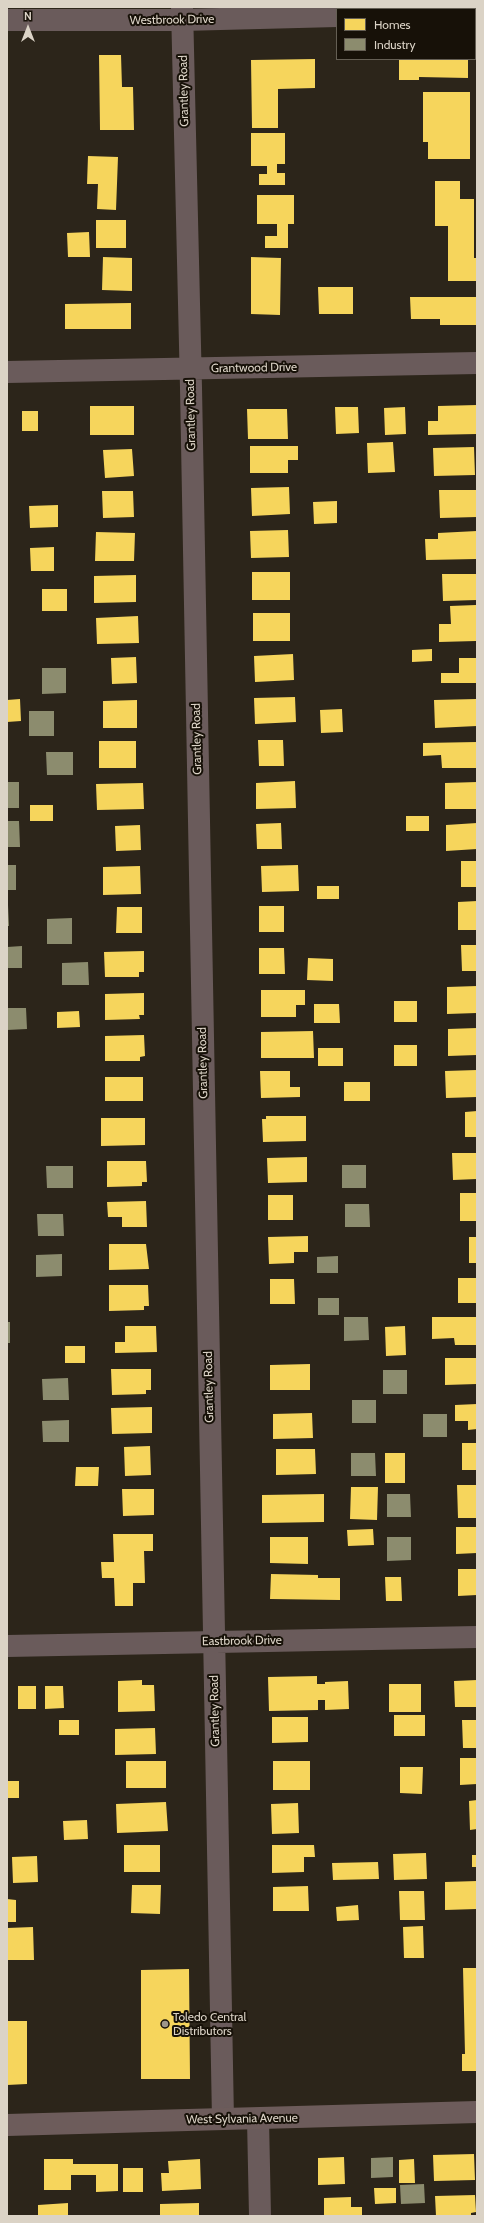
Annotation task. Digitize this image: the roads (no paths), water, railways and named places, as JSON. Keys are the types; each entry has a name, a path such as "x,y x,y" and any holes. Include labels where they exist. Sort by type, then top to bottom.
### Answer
{"main road":[{"name":"West Sylvania Avenue","path":"7,2125 477,2112"}],"street":[{"name":"Westbrook Drive","path":"7,20 182,14 336,16"},
{"name":"Grantley Road","path":"182,14 223,2119"},
{"name":"Grantwood Drive","path":"7,372 477,363"},
{"name":"Eastbrook Drive","path":"7,1646 477,1637"},
{"path":"258,2119 260,2216"}],"place":[{"name":"Toledo Central Distributors","path":"165,2024"}]}
